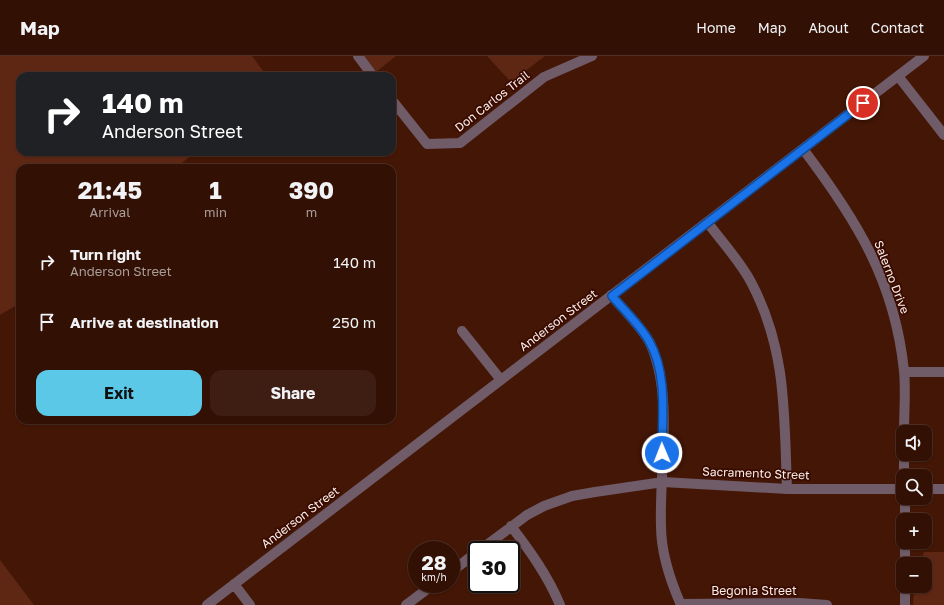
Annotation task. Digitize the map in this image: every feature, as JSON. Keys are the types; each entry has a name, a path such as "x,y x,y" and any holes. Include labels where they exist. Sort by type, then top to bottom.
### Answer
{"street":[{"path":"358,56 370,72"},
{"name":"Don Carlos Trail","path":"396,105 427,144 460,143 544,77 592,56"},
{"name":"Anderson Street","path":"207,605 708,223 924,56"},
{"path":"898,76 944,136"},
{"name":"Salerno Drive","path":"803,149 853,219 872,255 888,294 897,324 904,372 904,425"},
{"path":"708,223 750,280 768,317 778,356 782,385 787,489"},
{"path":"612,296 649,341 658,364 662,381 663,482 660,526 665,559 673,587 681,604"},
{"path":"462,331 501,380"},
{"path":"904,372 944,372"},
{"name":"Sacramento Street","path":"492,541 511,526 544,506 572,496 663,482 787,489 896,489"},
{"path":"932,489 944,489"},
{"path":"511,526 536,559 553,587 560,605"},
{"path":"460,565 468,559"},
{"path":"234,584 250,605"},
{"path":"406,605 422,593"},
{"path":"905,593 905,605"},
{"name":"Begonia Street","path":"681,604 799,603 827,605"}],"shaded area":[{"path":"0,56 252,56 264,72 16,72 16,156 190,156 181,164 16,164 16,305 0,315"},
{"path":"363,56 396,56 376,72"},
{"path":"487,56 545,56 511,82"},
{"path":"924,552 944,552 944,605 913,605 914,593 932,593 932,557 922,557"},
{"path":"0,560 34,605 0,605"}],"route":[{"path":"662,453 662,381 658,364 649,341 612,296 863,103"}]}
